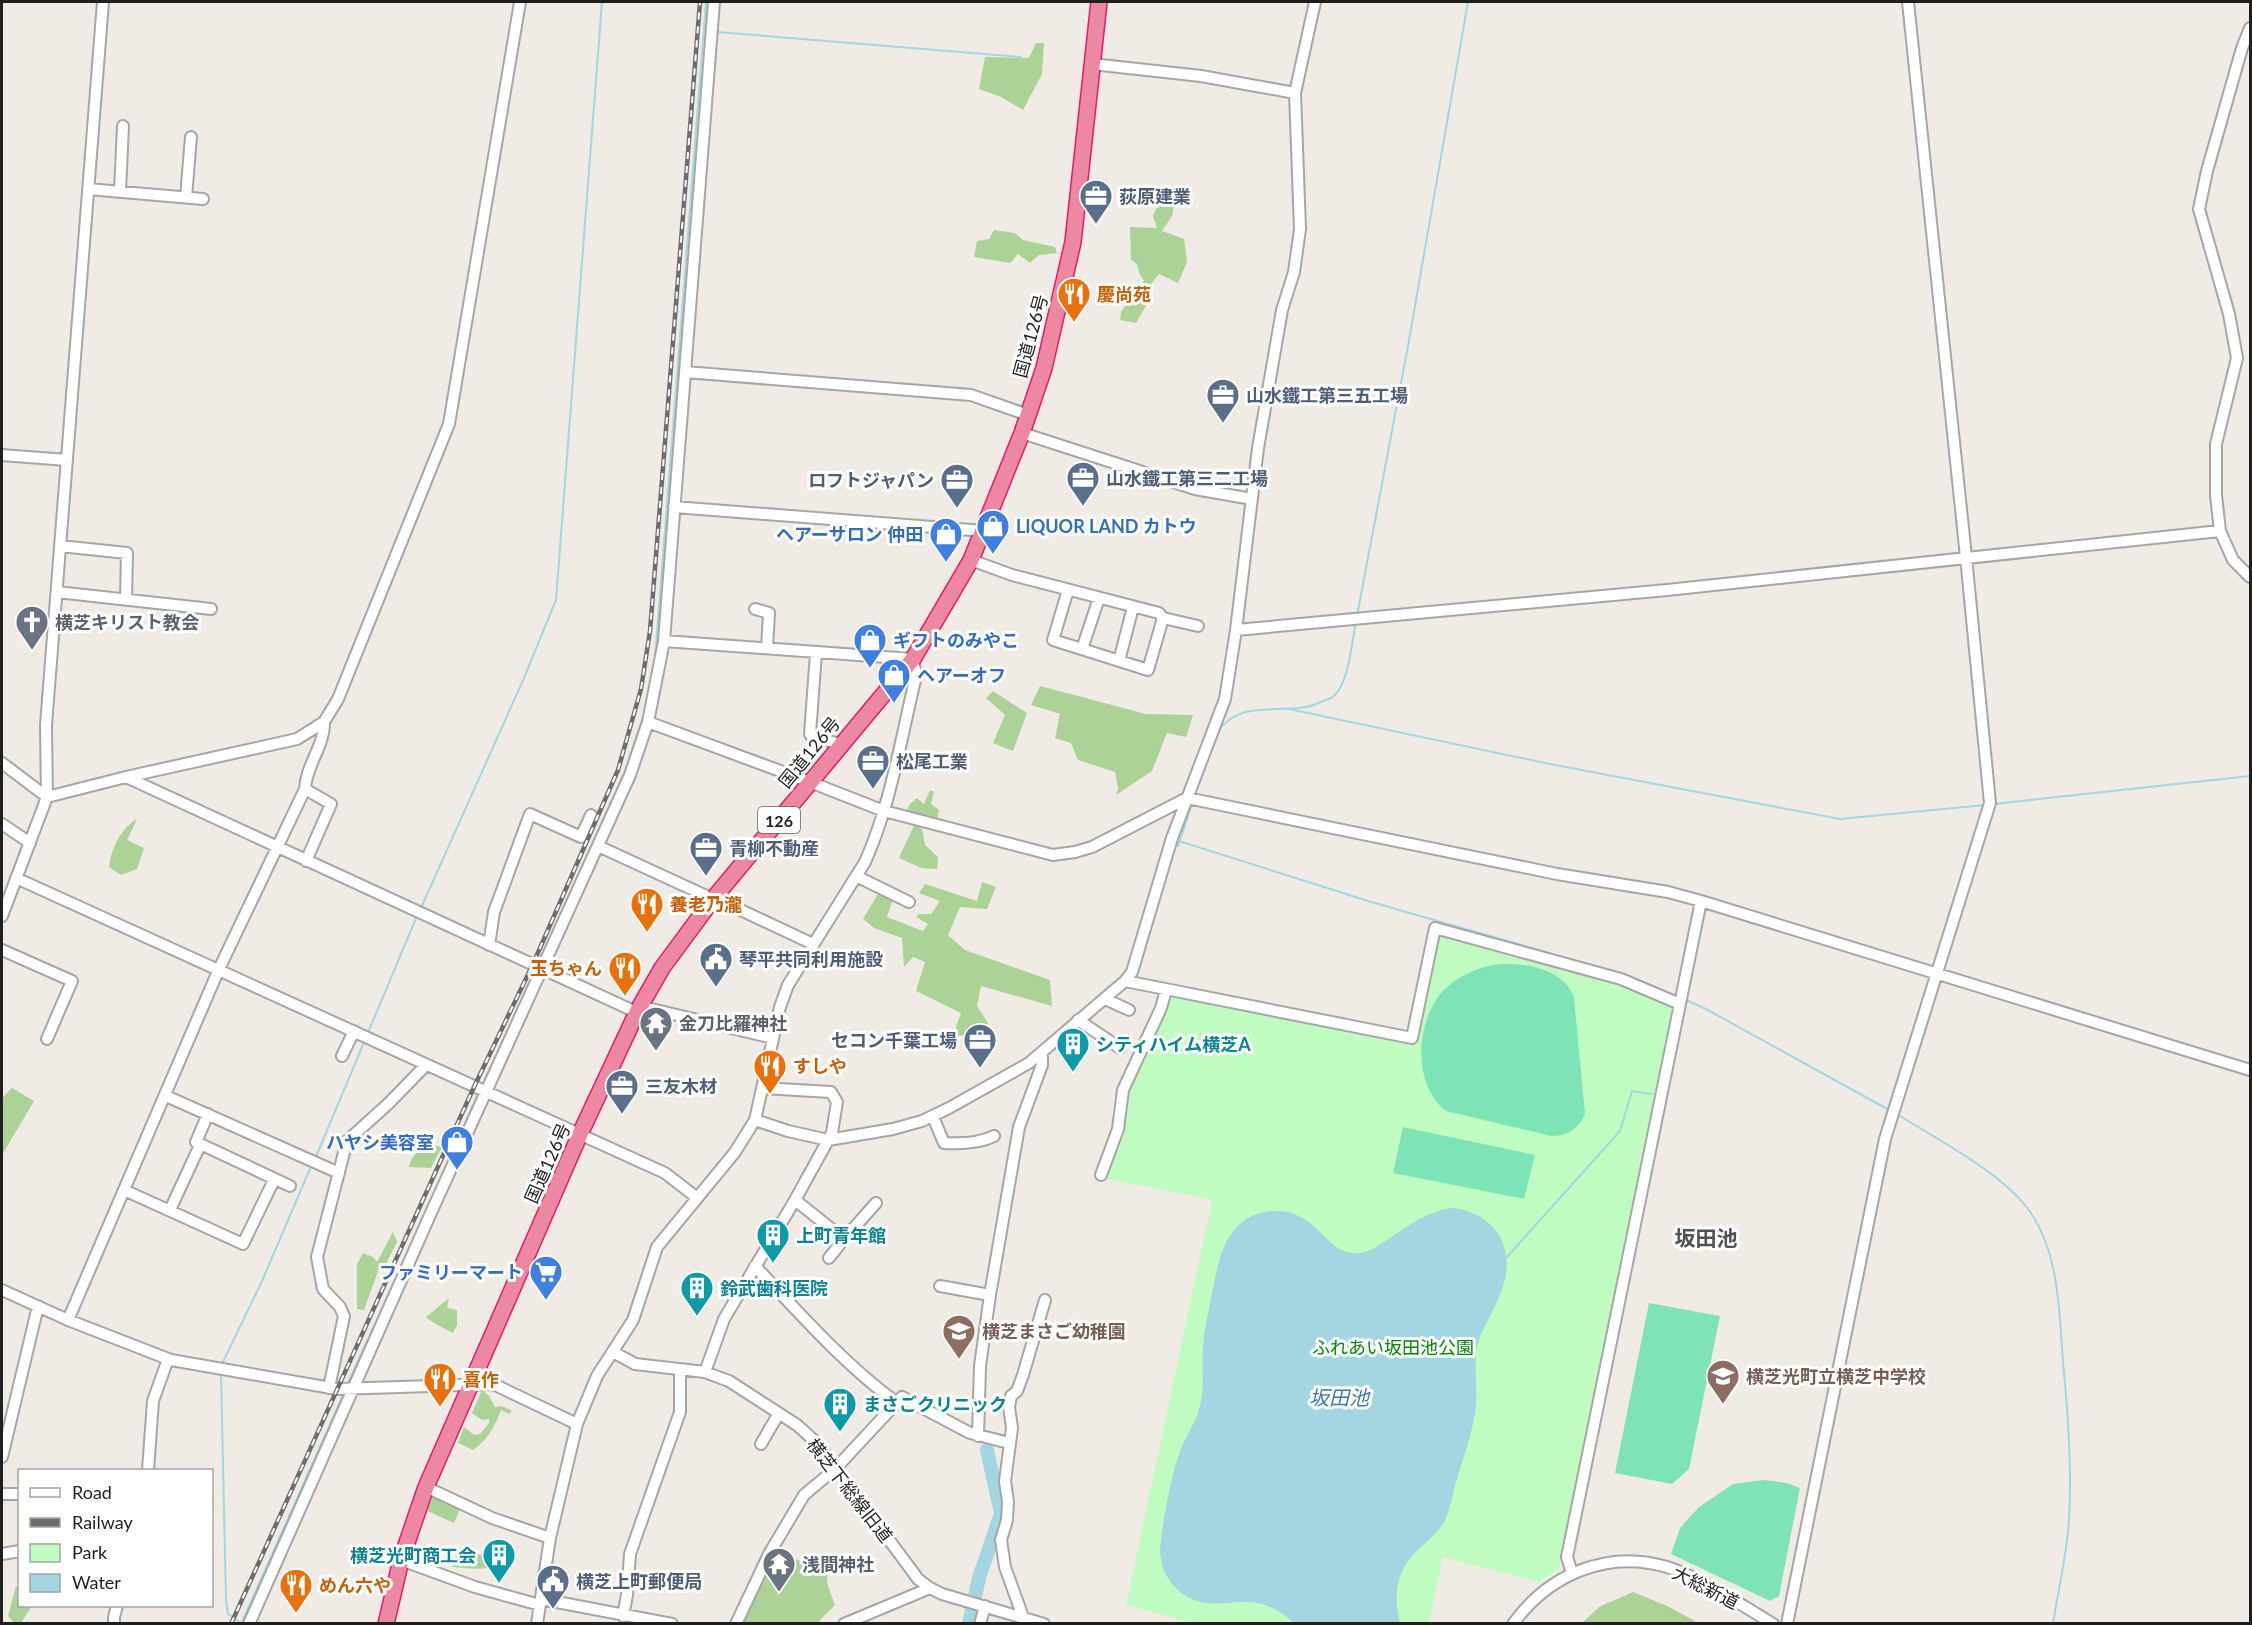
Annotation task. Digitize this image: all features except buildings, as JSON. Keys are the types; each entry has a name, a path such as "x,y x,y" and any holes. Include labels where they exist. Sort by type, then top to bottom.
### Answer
{"highway":[{"name":"国道126号","path":"386,1623 401,1560 426,1487 580,1134 638,1009 662,968 714,898 913,659 971,560 984,531 1022,433 1044,368 1073,242 1099,2"}],"street":[{"path":"2,916 47,797 46,725 103,2"},
{"path":"68,1320 219,969 304,789 305,777 324,732 324,722 342,689 449,424 520,2"},
{"path":"249,1623 343,1390 486,1092 540,967 630,775 648,722 664,641 714,2"},
{"path":"755,1120 828,1140 907,1126 933,1117 1029,1063 1105,999 1125,981 1131,972 1172,838 1225,699 1236,630 1258,448 1278,328 1294,272 1300,229 1295,93 1315,2"},
{"path":"1786,1623 1886,1139 1990,803 1908,2"},
{"path":"2250,28 2242,48 2207,171 2199,209 2229,314 2237,358 2216,444 2216,495 2220,531 2233,560 2250,577"},
{"path":"1092,64 1201,76 1295,93"},
{"path":"120,191 123,126"},
{"path":"186,197 191,137"},
{"path":"88,189 203,199"},
{"path":"686,372 971,395 1028,415"},
{"path":"1022,433 1194,489 1252,499"},
{"path":"2,455 67,460"},
{"path":"674,507 984,531"},
{"path":"1236,630 1667,590 2220,531"},
{"path":"60,546 127,553 126,599"},
{"path":"971,560 1012,575 1159,613 1163,618 1198,626"},
{"path":"1068,590 1053,640 1148,670 1163,618"},
{"path":"57,592 211,609"},
{"path":"1082,649 1099,598"},
{"path":"1119,661 1133,607"},
{"path":"755,609 769,613 767,648"},
{"path":"537,1623 550,1538 577,1424 597,1376 633,1320 657,1247 735,1152 755,1120 780,1007 788,985 856,876 872,846 884,811 916,676 913,659 664,641"},
{"path":"816,653 809,731 812,737 841,744"},
{"path":"47,797 297,739 324,722"},
{"path":"648,722 884,811 1053,855 1092,847 1187,798 1557,874 1668,892 2250,1070"},
{"path":"2,763 47,797"},
{"path":"126,777 489,945 638,1009 773,1038"},
{"path":"304,789 331,804 306,861"},
{"path":"489,945 494,912 530,814 580,837 591,815"},
{"path":"2,824 30,843"},
{"path":"598,846 813,944"},
{"path":"856,876 909,902"},
{"path":"16,878 665,1173 696,1197"},
{"path":"1572,1573 1567,1557 1701,901"},
{"path":"1125,981 1412,1038 1435,928 1621,979 1680,1004"},
{"path":"2,950 72,981 47,1039"},
{"path":"1101,1175 1118,1129 1123,1090 1161,1008 1166,990"},
{"path":"1105,999 1129,1010"},
{"path":"1078,1020 1120,1048"},
{"path":"342,1056 354,1031"},
{"path":"978,1436 980,1366 990,1294 1019,1127 1042,1065 1042,1053"},
{"path":"343,1390 344,1316 340,1307 323,1289 317,1257 347,1141 426,1065"},
{"path":"705,1372 724,1319 832,1133 837,1102 831,1092 762,1088"},
{"path":"165,1096 339,1173"},
{"path":"208,1114 196,1142 290,1186"},
{"path":"933,1117 944,1143 961,1144 976,1140 989,1142"},
{"path":"170,1210 200,1145"},
{"path":"124,1190 243,1244 274,1180"},
{"path":"795,1200 844,1239"},
{"path":"829,1258 876,1203"},
{"path":"755,1266 870,1383 897,1403"},
{"path":"940,1286 990,1294"},
{"path":"2,1290 68,1320 168,1359 343,1390 472,1384 500,1386 577,1424"},
{"path":"1023,1617 1005,1567 1001,1540 1007,1520 1008,1502 1005,1481 1012,1428 1009,1407 1011,1396 1017,1391 1023,1375 1045,1300"},
{"path":"2,1457 38,1306"},
{"name":"横芝下総線旧道","path":"613,1352 635,1364 680,1371 705,1372 729,1381 797,1425 818,1444 918,1579 942,1594 1044,1623"},
{"path":"148,1469 153,1401 168,1359"},
{"path":"622,1616 627,1595 630,1554 680,1412 680,1371"},
{"path":"736,1623 769,1554 804,1495 835,1469 902,1397 978,1436 1009,1443"},
{"path":"761,1444 779,1413"},
{"path":"426,1487 492,1518 550,1538"},
{"path":"2,1494 18,1494"},
{"path":"2,1554 18,1551"},
{"path":"401,1560 475,1587 540,1602 672,1623"},
{"name":"大総新道","path":"1513,1623 1522,1610 1548,1587 1572,1573 1593,1566 1619,1562 1646,1562 1668,1567 1690,1576 1773,1623"},
{"path":"844,1623 930,1588"},
{"path":"980,1623 985,1606"},
{"path":"114,1623 117,1607"}],"green space":[{"path":"1036,43 1044,43 1042,74 1023,110 1001,97 979,89 985,57 1029,58"},
{"path":"1159,202 1174,206 1172,216 1162,231 1184,239 1187,262 1178,283 1159,274 1139,300 1146,306 1136,323 1120,320 1121,312 1144,281 1137,264 1131,260 1130,227 1157,228 1153,216"},
{"path":"994,230 1015,233 1023,240 1055,247 1057,253 1039,255 1030,263 1018,254 1010,263 974,257 977,241 989,239"},
{"path":"1040,686 1146,714 1193,715 1186,737 1167,733 1152,771 1116,795 1118,788 1115,772 1078,760 1071,743 1055,738 1060,714 1031,705"},
{"path":"993,691 1027,713 1013,751 993,743 1005,715 986,698"},
{"path":"930,790 934,792 931,804 939,810 937,821 906,811 917,798 924,804"},
{"path":"137,819 127,840 144,848 137,869 121,875 109,867 112,853 122,833"},
{"path":"914,825 922,829 925,845 938,857 937,869 921,868 899,858"},
{"path":"982,882 996,887 987,909 960,907 948,935 965,950 1050,980 1052,1006 981,986 977,1006 988,1023 983,1033 957,1036 956,1027 961,1013 916,991 925,962 913,957 904,967 902,938 874,928 863,919 878,894 893,899 887,917 923,931 928,924 916,917 919,914 931,914 940,901 919,893 925,884 977,901"},
{"name":"ふれあい坂田池公園","path":"1437,932 1622,983 1674,1005 1559,1568 1539,1582 1443,1557 1429,1623 1193,1623 1126,1605 1212,1200 1103,1178 1126,1091 1168,999 1174,994 1415,1043"},
{"path":"1501,964 1533,967 1553,974 1562,980 1574,997 1585,1114 1576,1128 1562,1135 1551,1136 1446,1111 1435,1100 1427,1085 1421,1052 1427,1018 1434,1003 1450,984 1463,976 1478,969"},
{"path":"12,1088 34,1101 2,1155 2,1095 3,1097"},
{"path":"1403,1127 1535,1155 1524,1199 1393,1173"},
{"path":"431,1145 442,1147 431,1168 409,1167 417,1153"},
{"path":"393,1232 397,1242 387,1262 378,1271 364,1310 357,1309 357,1264 363,1253 373,1257 377,1262"},
{"path":"449,1298 447,1308 457,1310 457,1325 453,1333 426,1317"},
{"path":"1649,1303 1720,1316 1689,1469 1672,1484 1615,1473"},
{"path":"482,1390 489,1396 495,1407 502,1406 512,1411 509,1414 501,1410 490,1433 473,1450 458,1443 464,1427 474,1435 480,1434 489,1423 489,1419 482,1420 472,1413"},
{"path":"1764,1480 1787,1483 1800,1488 1779,1596 1770,1601 1671,1554 1680,1528 1699,1507 1733,1484"},
{"path":"433,1496 460,1509 454,1523 427,1511"},
{"path":"458,1551 504,1562 486,1568 452,1567"},
{"path":"786,1556 801,1561 815,1556 828,1570 827,1583 835,1605 819,1623 742,1624 771,1559"},
{"path":"16,1586 18,1587 18,1607 31,1607 21,1623 14,1623 8,1616"},
{"path":"1633,1592 1699,1623 1582,1623 1599,1607"}],"water":[{"name":"坂田池","path":"1453,1208 1472,1213 1488,1222 1500,1236 1504,1245 1507,1266 1498,1299 1477,1348 1475,1413 1449,1509 1440,1528 1409,1559 1400,1576 1397,1604 1400,1623 1294,1623 1278,1611 1263,1604 1207,1603 1197,1601 1180,1592 1167,1577 1163,1568 1160,1549 1163,1525 1176,1462 1200,1406 1206,1322 1216,1271 1231,1234 1251,1217 1265,1212 1283,1211 1309,1222 1337,1247 1347,1252 1360,1253 1376,1247 1434,1212"}],"waterway":[{"path":"421,908 524,678 556,600 602,2"},
{"path":"543,953 624,774 645,711 655,659 706,2"},
{"path":"1357,616 1408,346 1468,2"},
{"path":"717,32 1021,57"},
{"path":"1218,731 1228,720 1240,714 1266,709 1308,706 1333,697 1343,681 1356,621"},
{"path":"1289,709 1550,764 1840,819 1985,805"},
{"path":"1994,804 2250,776"},
{"path":"1194,795 1198,784"},
{"path":"1178,846 1192,804"},
{"path":"1179,841 1368,901 1622,974 1678,997"},
{"path":"367,1035 417,916"},
{"path":"482,1086 534,975"},
{"path":"1686,1000 1889,1110"},
{"path":"315,1159 365,1040"},
{"path":"1507,1257 1620,1131 1632,1091 1652,1094"},
{"path":"433,1196 479,1092"},
{"path":"1897,1114 1985,1169 2016,1195 2039,1226 2052,1263 2059,1303 2070,1461 2068,1533 2053,1624"},
{"path":"222,1364 262,1281 312,1164"},
{"path":"347,1385 415,1237"},
{"path":"221,1373 226,1599 228,1614 241,1623"},
{"path":"241,1624 344,1393"},
{"path":"969,1624 979,1578 1001,1513 987,1450"}],"railway":[{"path":"231,1624 474,1087 533,964 618,770 641,689 650,631 700,2"}],"place":[{"name":"荻原建業","path":"1096,225"},
{"name":"慶尚苑","path":"1074,323"},
{"name":"山水鐵工第三五工場","path":"1223,424"},
{"name":"山水鐵工第三二工場","path":"1083,507"},
{"name":"ロフトジャパン","path":"957,509"},
{"name":"LIQUOR LAND カトウ","path":"993,555"},
{"name":"ヘアーサロン 仲田","path":"946,563"},
{"name":"横芝キリスト教会","path":"32,651"},
{"name":"ギフトのみやこ","path":"870,669"},
{"name":"ヘアーオフ","path":"894,704"},
{"name":"松尾工業","path":"873,790"},
{"name":"青柳不動産","path":"706,877"},
{"name":"養老乃瀧","path":"647,933"},
{"name":"琴平共同利用施設","path":"716,988"},
{"name":"玉ちゃん","path":"625,997"},
{"name":"金刀比羅神社","path":"656,1052"},
{"name":"セコン千葉工場","path":"980,1069"},
{"name":"シティハイム横芝A","path":"1073,1073"},
{"name":"すしや","path":"770,1095"},
{"name":"三友木材","path":"622,1115"},
{"name":"ハヤシ美容室","path":"457,1171"},
{"name":"上町青年館","path":"773,1264"},
{"name":"ファミリーマート","path":"546,1301"},
{"name":"鈴武歯科医院","path":"697,1317"},
{"name":"横芝まさご幼稚園","path":"959,1360"},
{"name":"横芝光町立横芝中学校","path":"1723,1405"},
{"name":"喜作","path":"440,1408"},
{"name":"まさごクリニック","path":"840,1433"},
{"name":"横芝光町商工会","path":"499,1584"},
{"name":"浅間神社","path":"779,1593"},
{"name":"横芝上町郵便局","path":"553,1610"},
{"name":"めん六や","path":"296,1614"}],"district":[{"name":"坂田池","path":"1706,1237"}]}
